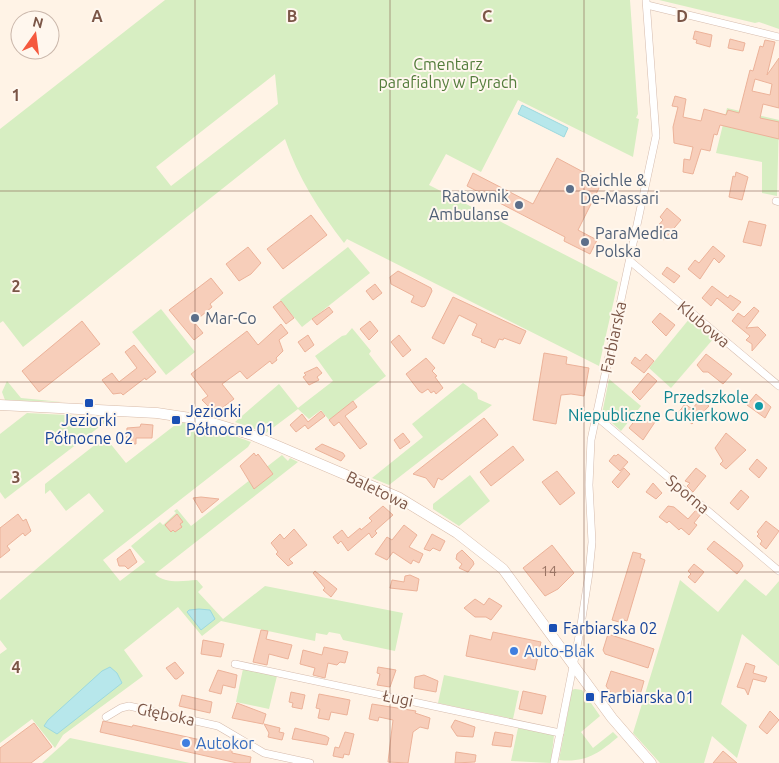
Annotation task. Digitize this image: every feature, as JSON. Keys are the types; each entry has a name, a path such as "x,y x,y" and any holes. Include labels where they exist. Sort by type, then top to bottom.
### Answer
{"street":[{"path":"646,3 779,37"},
{"name":"Farbiarska","path":"554,763 589,573 592,542 589,485 591,440 656,136 646,3"},
{"name":"Klubowa","path":"630,261 779,386"},
{"name":"Baletowa","path":"0,405 157,413 203,420 242,430 380,489 457,533 496,561 522,593 612,718 651,763"},
{"name":"Sporna","path":"597,417 779,571"},
{"name":"Ługi","path":"235,664 560,733"},
{"name":"Głęboka","path":"106,718 121,708 129,706 211,724 226,730 264,752 310,763"}],"green space":[{"name":"Cmentarz parafialny w Pyrach","path":"165,0 630,0 638,114 636,118 639,119 633,157 518,100 481,172 446,154 429,185 618,282 599,366 347,239 344,243 310,193 296,167 285,139 23,347 3,321 0,323 0,129","holes":["275,74 278,104 171,186 156,167"]},
{"path":"659,0 779,0 779,29 759,22 755,23"},
{"path":"727,108 779,120 777,196 762,193 762,162 716,153"},
{"path":"348,247 370,273 302,327 280,300"},
{"path":"161,309 195,352 166,375 132,332"},
{"path":"690,318 714,338 671,388 649,368"},
{"path":"352,328 371,351 369,354 386,376 329,420 321,410 309,419 298,409 266,433 235,422 279,384 298,408 333,381 315,356 346,335"},
{"path":"609,379 641,406 621,431 602,414"},
{"path":"7,381 21,398 62,402 5,400 2,392"},
{"path":"463,383 477,393 478,399 492,405 389,485 372,478 423,437 412,424"},
{"path":"27,413 106,417 107,421 5,499 0,492 0,434"},
{"path":"179,422 194,424 197,428 202,427 216,430 251,442 248,447 103,560 120,581 145,562 131,546 160,522 163,525 176,513 174,511 177,509 191,526 282,455 288,461 290,458 298,462 155,574 169,581 197,580 203,587 198,592 223,619 265,586 403,613 395,651 343,640 340,634 329,632 327,635 316,633 315,641 221,621 202,636 178,607 124,650 143,676 63,735 55,748 32,719 0,743 0,654 7,649 0,640 0,600 104,511 89,493 66,511 50,490 45,494 45,484 105,437 126,463"},
{"path":"470,475 490,501 459,526 433,509 433,504"},
{"path":"745,579 766,596 779,581 779,666 742,634 721,704 747,725 737,758 712,736 704,763 660,763 633,733 680,580 718,612"},
{"path":"243,669 277,676 269,709 236,702"},
{"path":"444,675 519,691 513,719 438,703"},
{"path":"572,690 582,690 600,716 581,732 593,748 613,732 618,737 592,756 569,761 559,760"},
{"path":"518,728 554,735 551,763 511,761"},
{"path":"70,738 190,763 42,763"}],"water":[{"path":"522,105 568,128 564,137 518,114"},
{"path":"199,609 210,610 215,619 201,630 187,612"},
{"path":"110,667 117,673 122,683 57,734 44,726 48,720 102,671"}],"building":[{"path":"695,31 712,35 710,47 696,43 697,40 693,39"},
{"path":"730,39 745,43 743,51 728,48"},
{"path":"765,40 775,42 767,75 779,58 779,108 763,104 760,118 779,122 779,139 720,125 717,135 714,134 710,151 701,149 693,174 683,172 684,159 690,160 693,147 674,143 673,127 678,107 672,106 675,96 686,99 683,117 701,121 704,109 726,115 728,110 739,113 750,70 753,71 760,46 763,47","holes":["755,79 772,84 770,95 752,91"]},
{"path":"557,158 602,182 578,230 597,240 590,254 564,241 565,237 467,186 473,173 533,204"},
{"path":"736,172 748,177 742,200 729,197 733,176 735,177"},
{"path":"667,208 681,220 664,240 655,233 655,229 663,220 660,217"},
{"path":"311,215 327,235 283,269 267,249"},
{"path":"749,221 766,225 761,246 743,242"},
{"path":"713,246 725,256 719,263 714,258 700,279 688,269 695,260 699,263"},
{"path":"248,247 261,263 251,274 239,281 226,264"},
{"path":"667,267 680,276 674,283 662,274"},
{"path":"398,271 431,288 432,291 425,306 422,307 411,302 414,296 391,284 390,277"},
{"path":"211,278 223,293 210,304 212,307 194,322 203,333 194,340 169,310"},
{"path":"375,284 382,293 373,300 366,291"},
{"path":"712,286 728,298 730,295 741,302 733,311 717,298 711,306 702,298"},
{"path":"453,297 526,331 520,344 504,338 503,340 499,339 495,348 481,342 482,339 472,335 477,324 459,315 444,344 432,338"},
{"path":"281,301 294,318 286,324 273,307"},
{"path":"329,307 333,312 317,325 312,319"},
{"path":"754,307 759,311 746,328 758,327 766,335 752,351 752,344 746,340 750,336 732,321 738,313 744,317"},
{"path":"660,313 675,325 666,336 652,322"},
{"path":"82,321 100,344 39,392 22,371"},
{"path":"370,321 378,331 369,340 360,329"},
{"path":"281,324 288,333 279,340 283,351 276,358 277,360 272,364 270,361 247,379 240,371 222,384 234,399 215,413 202,400 208,396 191,374 247,331 258,345"},
{"path":"308,335 314,345 305,352 298,342"},
{"path":"399,335 411,350 403,357 391,342"},
{"path":"134,345 156,372 123,395 121,393 113,394 102,380 112,373 119,382 137,368 125,352"},
{"path":"544,353 567,357 566,364 589,368 584,396 561,395 556,424 533,420"},
{"path":"646,354 654,361 644,373 631,363 635,357 640,361"},
{"path":"706,354 732,374 723,384 708,372 703,372 697,365"},
{"path":"426,358 435,368 432,371 443,388 436,394 434,391 431,393 428,389 422,393 419,391 406,374"},
{"path":"317,367 322,373 317,377 319,380 309,385 303,377 306,375 304,373"},
{"path":"648,373 657,381 640,400 632,392"},
{"name":"Przedszkole Niepubliczne Cukierkowo","path":"756,394 771,407 765,418 747,405"},
{"path":"353,401 357,407 345,416 367,444 360,449 339,422 334,426 329,420"},
{"path":"698,402 702,405 704,402 709,406 692,424 678,413 685,404 692,409"},
{"path":"321,411 325,416 308,429 305,425 296,432 290,425 302,414 308,422"},
{"path":"654,412 659,416 643,440 629,428 640,414 647,420"},
{"path":"484,418 498,435 442,480 438,478 434,488 426,478 413,474"},
{"path":"141,424 153,425 152,438 136,438 136,444 126,443 127,428 140,427"},
{"path":"403,433 410,442 400,449 394,440"},
{"path":"726,433 746,450 726,469 720,464 723,461 715,448"},
{"path":"322,444 343,453 345,456 341,461 315,449"},
{"path":"513,446 524,460 491,486 480,472"},
{"path":"254,453 256,456 258,454 273,474 254,489 240,466"},
{"path":"618,454 628,462 620,471 609,461 614,455"},
{"path":"757,459 767,468 759,478 749,469"},
{"path":"624,468 630,474 618,488 612,482"},
{"path":"696,468 706,476 693,492 687,486 690,483 685,481"},
{"path":"557,471 575,493 560,505 542,482"},
{"path":"653,483 662,493 656,499 646,492"},
{"path":"741,490 749,497 738,510 730,503"},
{"path":"193,498 219,499 202,513"},
{"path":"383,506 393,515 375,531 377,533 372,538 369,533 348,551 341,541 338,544 333,537 342,530 348,538 360,528 361,530 372,521 369,518"},
{"path":"668,506 674,507 688,519 696,510 701,514 694,523 697,525 689,535 681,528 679,530 669,521 667,523 659,517"},
{"path":"18,514 23,521 26,519 31,531 25,536 23,533 7,546 10,550 0,558 0,528"},
{"path":"177,514 183,522 180,524 182,527 175,532 173,530 171,532 165,525"},
{"path":"766,521 779,531 766,549 760,544 762,541 757,536 759,534 757,532"},
{"path":"404,525 417,535 409,547 423,554 419,563 413,560 411,564 393,552 387,560 375,554 387,537 392,540"},
{"path":"294,529 307,545 289,559 293,563 288,566 276,554 278,552 271,543 280,534 284,539"},
{"path":"432,534 445,541 440,551 433,548 430,551 424,549"},
{"path":"714,541 741,562 743,566 737,574 707,549"},
{"path":"552,545 574,573 558,589 545,596 523,568"},
{"path":"130,549 137,562 128,569 125,566 119,566 117,559"},
{"path":"462,550 474,564 468,572 459,568 462,564 456,559 457,554"},
{"path":"633,552 641,554 640,558 645,560 627,621 624,620 623,623 612,620"},
{"path":"694,564 704,572 695,583 688,577 691,574 688,571"},
{"path":"315,571 337,589 331,597 323,590 325,588 313,573"},
{"path":"410,575 419,579 417,591 390,588 392,580 404,582 405,576"},
{"path":"489,598 502,606 491,620 486,617 475,617 464,608 475,599 484,605"},
{"path":"261,630 268,631 266,639 292,645 288,659 269,654 267,665 253,662"},
{"path":"493,632 541,642 535,670 466,656 470,635 491,640"},
{"path":"608,634 654,649 648,668 605,654 603,650"},
{"path":"203,640 224,644 221,657 201,654"},
{"path":"324,647 348,652 345,663 340,662 337,665 328,663 325,678 313,675 315,668 300,664 303,650 322,655"},
{"path":"175,662 184,673 177,679 166,668"},
{"path":"746,663 755,666 753,673 767,677 765,682 753,679 748,695 745,689 737,687"},
{"path":"378,667 396,670 390,687 377,685 380,674 377,673"},
{"path":"218,670 237,675 235,688 223,685 221,694 209,691"},
{"path":"611,671 644,681 638,702 612,694 606,686"},
{"path":"424,675 438,681 436,692 414,688 415,677"},
{"path":"523,691 546,696 542,714 519,709"},
{"path":"291,692 305,695 302,709 292,707 293,703 289,702"},
{"path":"319,694 350,700 347,715 331,712 329,720 318,718 320,709 316,708"},
{"path":"182,695 212,702 210,713 179,706"},
{"path":"237,703 266,714 263,724 232,718"},
{"path":"372,704 416,711 415,713 430,718 428,729 420,727 413,732 408,763 388,762 393,720 379,717 378,721 369,719"},
{"path":"770,711 779,720 767,734 759,727"},
{"path":"455,720 475,727 473,737 457,736 451,727"},
{"path":"103,721 132,727 133,725 228,746 232,753 251,757 250,763 237,763 100,732"},
{"path":"34,723 52,747 31,763 0,763 0,748"},
{"path":"264,724 280,728 279,732 284,733 282,740 268,737 269,733"},
{"path":"295,728 326,736 329,738 327,745 292,739"},
{"path":"345,732 354,734 349,755 344,754 343,758 333,756 335,747 339,748"},
{"path":"495,732 513,735 511,747 492,745"},
{"path":"723,751 737,763 713,763"},
{"path":"456,752 476,755 475,762 455,763"}],"place":[{"name":"Reichle & De-Massari","path":"570,189"},
{"name":"Ratownik Ambulanse","path":"519,205"},
{"name":"ParaMedica Polska","path":"585,242"},
{"name":"Mar-Co","path":"195,318"},
{"name":"Jeziorki Północne 02","path":"89,403"},
{"name":"Przedszkole Niepubliczne Cukierkowo","path":"759,406"},
{"name":"Jeziorki Północne 01","path":"176,420"},
{"name":"Farbiarska 02","path":"553,628"},
{"name":"Auto-Blak","path":"514,651"},
{"name":"Farbiarska 01","path":"590,697"},
{"name":"Autokor","path":"186,743"}]}
